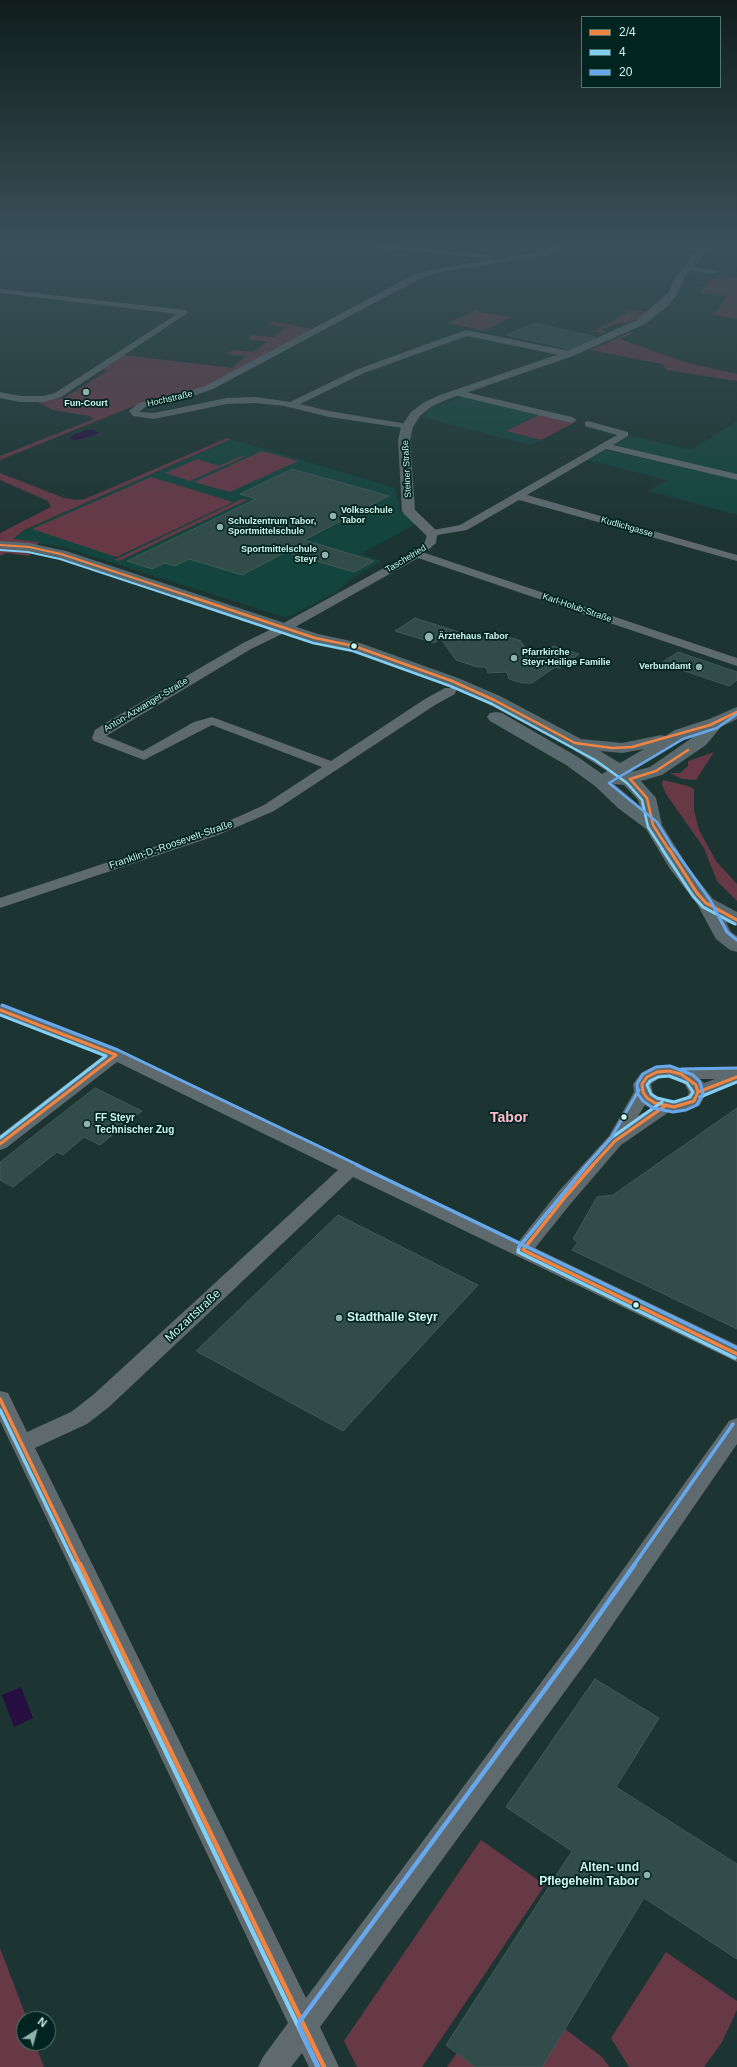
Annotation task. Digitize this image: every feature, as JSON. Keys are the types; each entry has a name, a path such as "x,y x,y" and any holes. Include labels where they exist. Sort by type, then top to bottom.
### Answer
{"main road":[{"path":"0,545 34,548 62,554 315,638 354,646 452,681 575,743 625,775 647,798 653,825 680,869 706,903 723,935 737,946"},
{"path":"315,638 345,653 407,673 450,691 572,761 601,782 625,804 653,825"},
{"path":"575,743 622,748 681,734 715,723 735,711"},
{"path":"601,782 625,775 656,771 700,741 715,723"},
{"path":"625,775 681,734"},
{"path":"706,903 737,920"}],"street":[{"path":"0,395 20,399 44,399 58,394 144,338"},
{"name":"Hochstraße","path":"301,338 210,387 190,394 142,405 134,411 136,414 154,416 239,400 265,401 291,405 329,414 407,427"},
{"path":"291,405 361,371 451,338"},
{"path":"493,338 569,354"},
{"name":"Steiner Straße","path":"432,533 410,512 404,449 407,427 411,420 420,410 434,402 569,354 605,338"},
{"path":"458,393 572,420"},
{"name":"Taschelried","path":"284,628 417,554 430,543 432,533 463,528 625,433 588,424"},
{"path":"605,446 737,477"},
{"name":"Kudlichgasse","path":"517,496 737,558"},
{"name":"Karl-Holub-Straße","path":"417,554 737,662"},
{"name":"Anton-Azwanger-Straße","path":"284,628 247,646 114,724 100,733 99,738 144,756 209,721 331,766"},
{"name":"Franklin-D.-Roosevelt-Straße","path":"0,903 213,832 269,808 430,702 450,691"},
{"path":"0,1010 116,1055 737,1354"},
{"path":"0,1144 116,1055"},
{"path":"737,1073 681,1074 669,1071 657,1072 647,1077 642,1084 643,1092 647,1098 655,1103 665,1106 685,1105 694,1101 698,1092 737,1077"},
{"path":"681,1074 693,1082 698,1092"},
{"path":"523,1250 565,1197 615,1141 643,1092"},
{"path":"615,1141 665,1106"},
{"name":"Mozartstraße","path":"21,1444 73,1421 101,1401 351,1168"},
{"path":"0,1400 324,2067"},
{"path":"273,2067 588,1639 737,1427"}],"shaded area":[{"path":"295,338 204,388 134,406 0,460 0,456 94,419 89,416 53,410 36,401 64,398 107,371 103,369 124,355 232,368 246,356 227,354 233,350 253,352 267,342 247,339"},
{"path":"616,338 621,338 620,339 687,363 737,374 737,381 667,370 662,364 590,350"},
{"path":"464,395 575,422 541,440 506,431 539,415"},
{"path":"463,396 540,415 507,431 541,440 530,445 422,417 432,408"},
{"path":"737,421 737,475 614,446 631,436 691,450"},
{"path":"87,430 94,430 99,433 78,440 69,439 73,435"},
{"path":"227,438 231,439 24,530 13,539 39,542 29,556 6,553 0,556 0,533 51,507 48,501 0,480 0,473 64,498 76,500 85,499"},
{"name":"Schulzentrum Tabor, Sportmittelschule","path":"231,439 395,488 400,511 416,524 360,554 382,561 355,576 334,593 290,616 284,617 63,547 13,539 24,530"},
{"path":"606,450 737,480 737,515 649,491 667,480 588,460"},
{"path":"262,451 298,461 230,492 194,482"},
{"path":"241,456 244,457 190,481 165,473 197,459 219,466"},
{"path":"151,477 233,502 116,557 32,529"},
{"path":"242,499 247,500 119,561 114,560"},
{"path":"714,752 696,780 682,779 670,773 680,773 688,766 688,761"},
{"path":"663,780 688,786 694,789 694,811 699,830 716,861 737,884 737,901 717,881 704,848 666,794 662,785"},
{"path":"21,1687 33,1718 14,1727 2,1695"},
{"path":"481,1840 545,1885 422,2067 357,2067 344,2041"},
{"path":"0,1948 24,2011 16,2011 16,2051 38,2051 44,2067 0,2067"},
{"path":"666,1952 737,2001 737,2010 722,2042 704,2067 629,2067 611,2038"},
{"path":"565,2029 601,2056 610,2067 542,2067"},
{"path":"457,2053 475,2067 447,2067"}],"building":[{"path":"522,338 593,338 569,349"},
{"path":"292,469 389,496 304,540 374,561 354,572 286,552 242,575 189,559 175,566 164,563 152,569 127,561 256,499 240,494"},
{"name":"Pfarrkirche Steyr-Heilige Familie","path":"415,618 471,636 499,634 521,641 533,661 553,646 579,654 560,668 555,667 532,683 522,683 509,679 507,672 488,673 486,667 477,667 456,660 441,639 434,643 395,631"},
{"name":"Verbundamt","path":"678,652 737,672 737,680 729,686 661,663"},
{"name":"FF Steyr Technischer Zug","path":"95,1088 142,1111 100,1145 84,1137 63,1155 57,1152 13,1187 0,1180 0,1162"},
{"path":"737,1108 737,1329 572,1250 578,1242 573,1239 597,1197 613,1195"},
{"name":"Stadthalle Steyr","path":"338,1215 478,1285 343,1431 196,1351"},
{"name":"Alten- und Pflegeheim Tabor","path":"595,1679 659,1718 616,1787 737,1864 737,1959 644,1898 542,2067 475,2067 446,2045 572,1851 506,1807"}],"transit line":[{"name":"2/4","path":"0,545 29,547 61,554 315,638 354,646 452,681 494,700 575,743 612,748 632,747 710,725 737,712"},
{"name":"4","path":"0,550 28,552 60,559 313,643 353,651 450,686 492,704 595,760 627,783 642,800 648,827 693,896 703,907 735,924"},
{"name":"20","path":"737,714 717,728 683,739 609,783 657,822 684,866 710,900 727,932 737,940"},
{"name":"2/4","path":"688,750 656,771 630,779 647,798 653,825 697,893 706,903 737,920"},
{"name":"20","path":"2,1005 118,1050 737,1348"},
{"name":"2/4","path":"0,1010 116,1055 0,1144"},
{"name":"4","path":"0,1015 106,1056 0,1138"},
{"name":"20","path":"669,1066 656,1067 643,1074 637,1084 638,1094 643,1101 653,1108 673,1112 686,1110 697,1105 703,1093 700,1082 693,1075 670,1066"},
{"name":"20","path":"681,1069 737,1068"},
{"name":"2/4","path":"669,1071 681,1074 696,1085 698,1092 694,1101 674,1107 655,1103 647,1098 643,1092 642,1084 647,1077 657,1072 669,1071"},
{"name":"4","path":"669,1076 687,1083 693,1092 690,1097 674,1102 657,1098 651,1094 647,1085 650,1081 658,1077 669,1076"},
{"name":"2/4","path":"698,1092 737,1077"},
{"name":"4","path":"700,1097 737,1082"},
{"name":"20","path":"519,1247 561,1194 611,1138 639,1090"},
{"name":"4","path":"662,1102 611,1138 561,1194 519,1247 518,1252 735,1358"},
{"name":"2/4","path":"665,1106 615,1141 565,1197 523,1250 737,1354"},
{"name":"2/4","path":"0,1399 324,2067"},
{"name":"4","path":"0,1410 318,2067"},
{"name":"20","path":"318,2067 299,2026 300,2021 580,1642 733,1424"}],"place":[{"name":"Fun-Court","path":"86,392"},
{"name":"Volksschule Tabor","path":"333,516"},
{"name":"Schulzentrum Tabor, Sportmittelschule","path":"220,527"},
{"name":"Sportmittelschule Steyr","path":"325,555"},
{"name":"Ärztehaus Tabor","path":"429,637"},
{"name":"Pfarrkirche Steyr-Heilige Familie","path":"514,658"},
{"name":"Verbundamt","path":"699,667"},
{"name":"FF Steyr Technischer Zug","path":"87,1124"},
{"name":"Stadthalle Steyr","path":"339,1318"},
{"name":"Alten- und Pflegeheim Tabor","path":"647,1875"}],"district":[{"name":"Tabor","path":"509,1118"}]}
